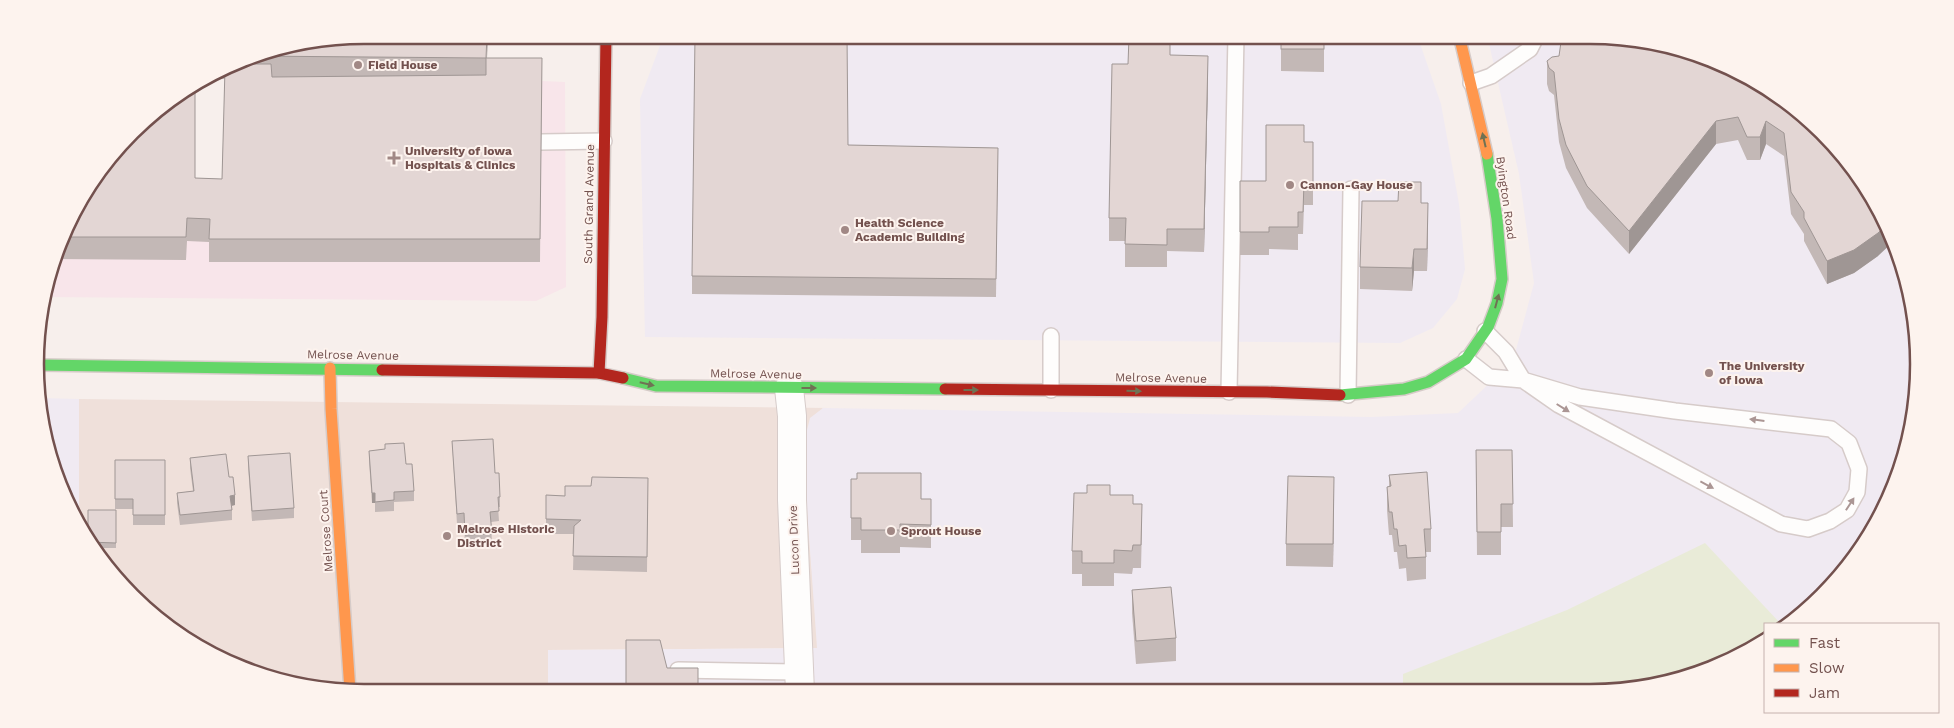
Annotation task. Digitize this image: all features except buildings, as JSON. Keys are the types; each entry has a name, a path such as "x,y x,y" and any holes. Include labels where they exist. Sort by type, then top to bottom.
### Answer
{"main road":[{"name":"South Grand Avenue","path":"599,373 602,317 606,44"},
{"name":"Byington Road","path":"1461,44 1486,149 1497,219 1502,279 1497,302 1485,331 1466,359"},
{"name":"Melrose Avenue","path":"44,365 599,373 656,386 1348,395 1379,393 1428,382 1466,359"},
{"name":"Melrose Court","path":"330,368 331,409 350,684"}],"street":[{"name":"Lucon Drive","path":"789,388 792,416 792,500 800,682"}],"lane":[{"path":"1229,392 1236,44"},
{"path":"1471,83 1491,76 1530,50 1533,44"},
{"path":"541,142 604,141"},
{"path":"1348,395 1351,189"},
{"path":"1466,359 1489,377 1523,380 1580,397 1675,411 1832,429 1849,443 1858,469 1857,492 1847,510 1830,521 1808,529 1781,524 1566,410 1523,380 1506,352 1485,331"},
{"path":"1051,336 1051,390"},
{"path":"675,670 800,682"}],"shaded area":[{"path":"661,44 1420,44 1441,104 1459,204 1465,269 1457,299 1433,328 1400,343 645,337 640,99"},
{"name":"The University of Iowa","path":"1489,44 1611,44 1632,46 1673,55 1713,68 1765,96 1848,174 1867,204 1886,241 1899,281 1908,322 1910,385 1904,426 1886,487 1856,542 1831,575 1785,618 1778,623 1764,623 1764,632 1732,651 1713,660 1673,673 1632,682 1611,684 548,684 548,650 817,648 806,494 806,434 810,418 823,408 1371,417 1458,413 1513,361 1534,283 1519,174"},
{"name":"University of Iowa Hospitals & Clinics","path":"542,81 565,82 566,287 536,301 51,297 61,261 77,222 120,157 153,123 195,92 195,200"},
{"path":"45,398 79,399 79,510 61,467 50,426"},
{"name":"Melrose Historic District","path":"79,399 829,408 823,408 806,434 806,494 818,648 548,650 548,684 343,684 322,682 281,673 241,660 204,641 169,618 123,575 98,542 79,510"}],"green space":[{"path":"1705,543 1779,622 1764,623 1764,632 1713,660 1673,673 1632,682 1611,684 1403,684 1403,674 1567,610"}],"traffic: fast":[{"path":"1340,395 1404,389 1428,382 1466,359 1488,327 1497,303 1502,279 1497,219 1487,154"},
{"path":"44,365 382,370"},
{"path":"623,378 656,386 945,389"}],"traffic: slow":[{"path":"1461,44 1487,154"},
{"path":"330,368 331,409 350,684"}],"traffic: jam":[{"path":"599,373 602,317 606,44"},
{"path":"382,370 599,373 623,378"},
{"path":"945,389 1267,392 1340,395"}],"place":[{"name":"Field House","path":"358,65"},
{"name":"University of Iowa Hospitals & Clinics","path":"394,158"},
{"name":"Cannon-Gay House","path":"1290,185"},
{"name":"Health Science Academic Building","path":"845,230"},
{"name":"The University of Iowa","path":"1709,373"},
{"name":"Sprout House","path":"891,531"},
{"name":"Melrose Historic District","path":"447,536"}]}
